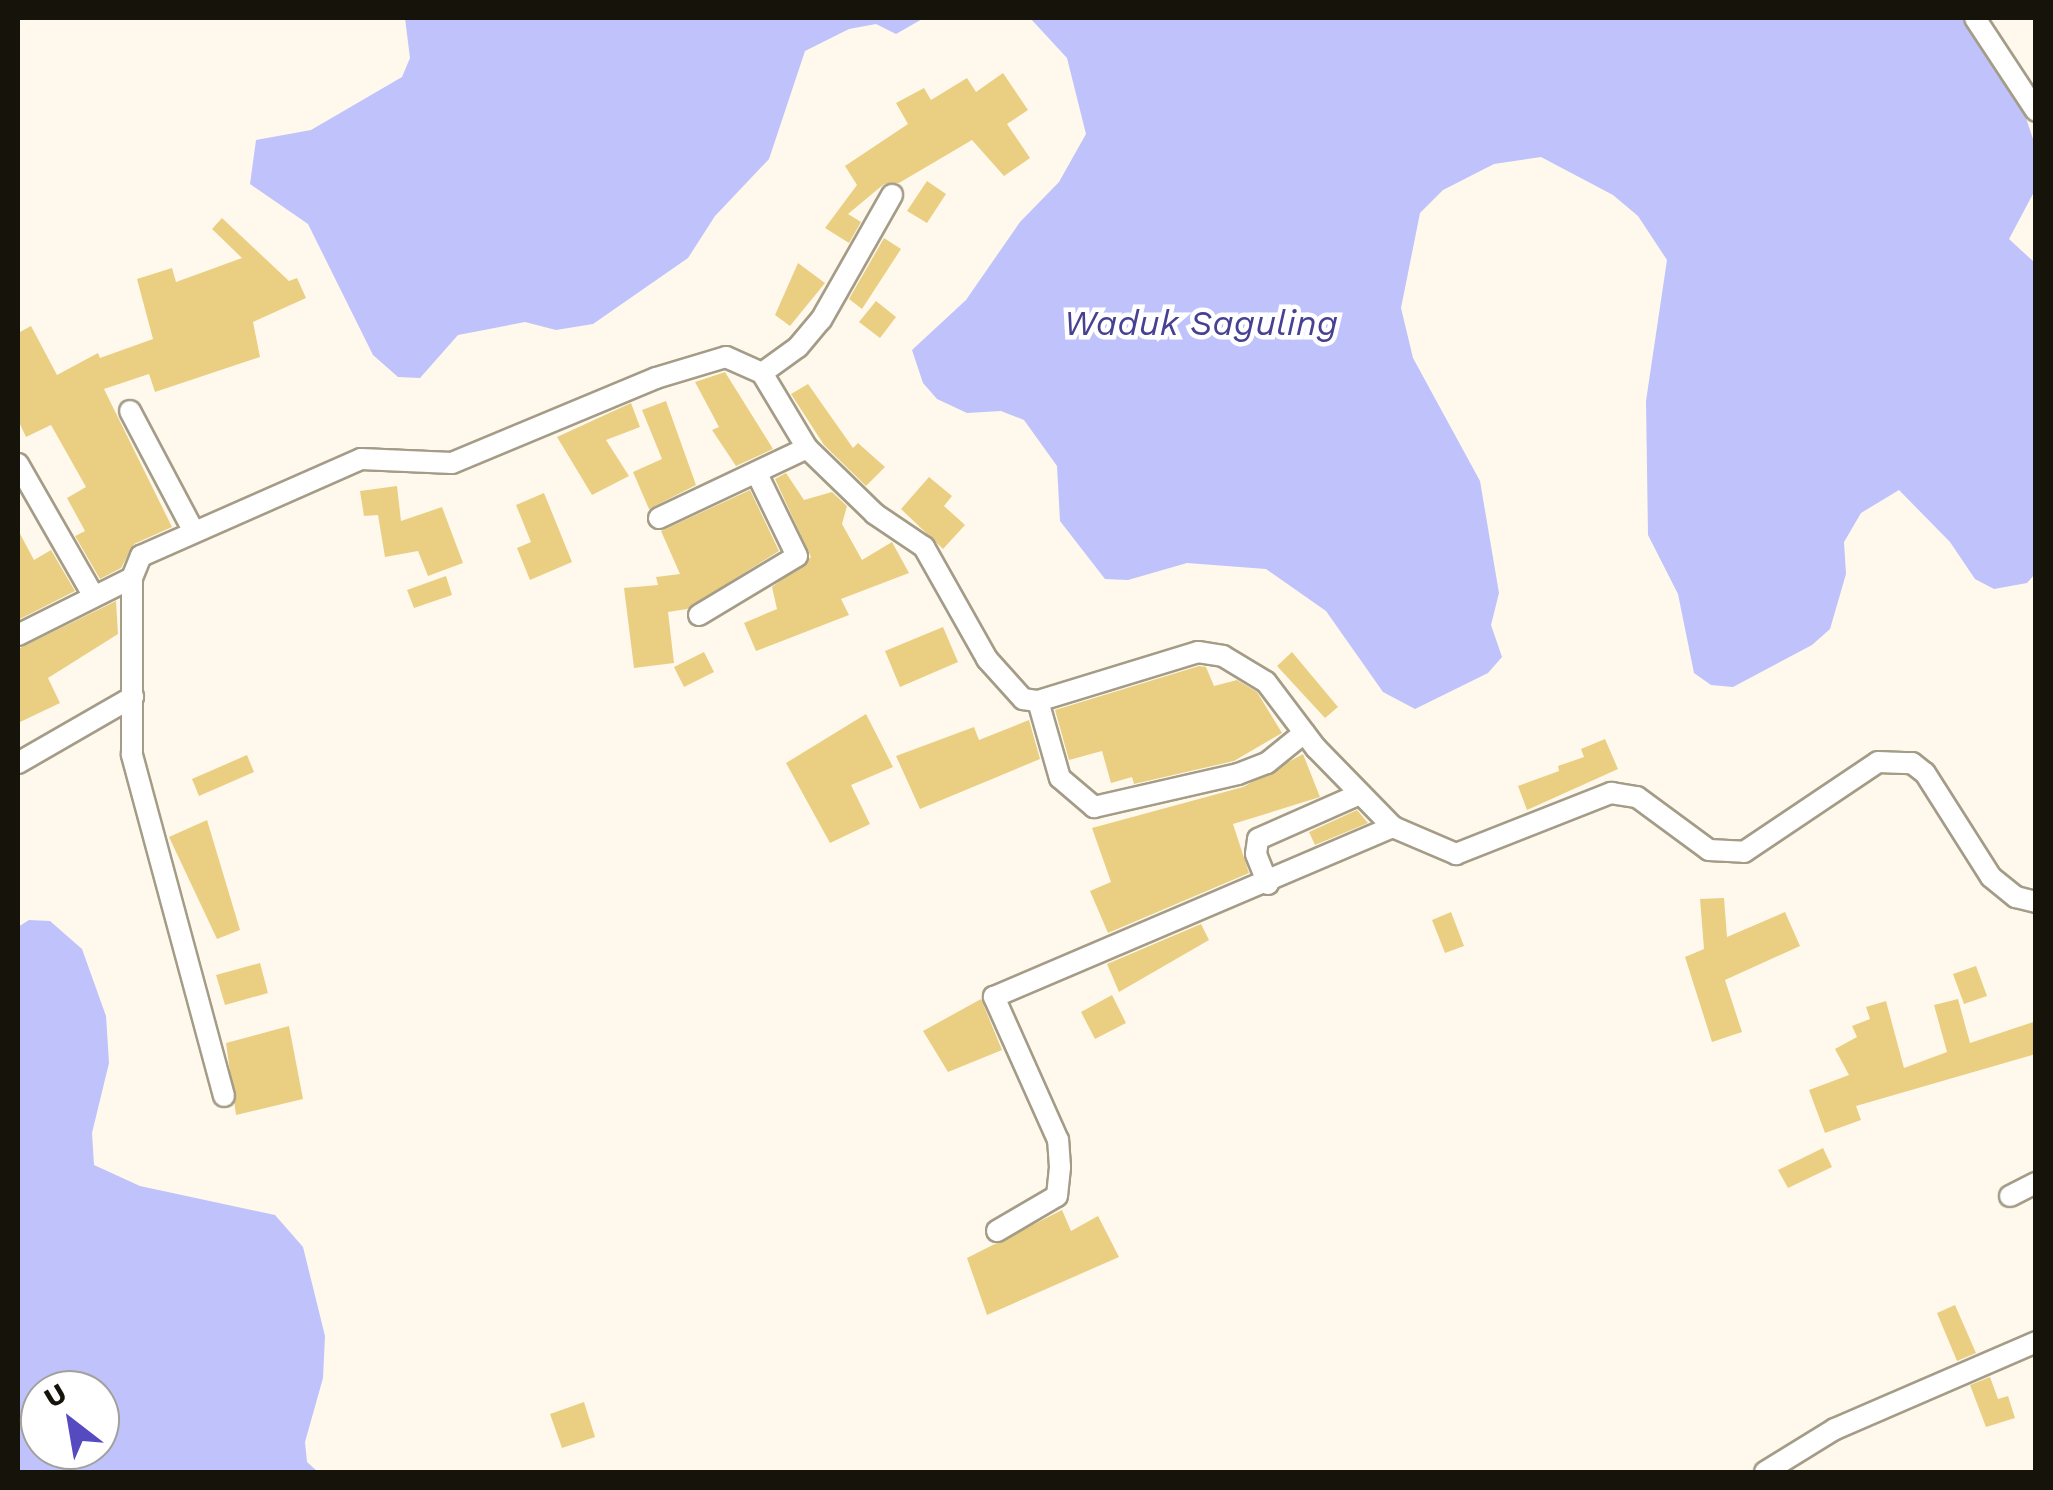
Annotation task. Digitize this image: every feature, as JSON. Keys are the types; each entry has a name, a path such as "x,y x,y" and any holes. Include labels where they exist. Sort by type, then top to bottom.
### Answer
{"street":[{"path":"1975,18 2036,111"},
{"path":"762,373 798,348 821,320 892,195"},
{"path":"224,1096 138,785 132,578 141,556 192,528 361,459 452,464 656,378 726,357 762,373 807,448 874,514 924,546 1010,691 1038,702 1198,652 1246,666 1304,734 1393,827 1456,854 1611,793 1626,793 1694,844 1725,854 1744,852 1860,773 1894,760 1925,773 1991,877 2016,897 2036,902"},
{"path":"130,412 192,528"},
{"path":"659,518 807,448"},
{"path":"18,464 93,595"},
{"path":"699,615 797,556 757,474"},
{"path":"18,635 132,578"},
{"path":"18,763 133,697"},
{"path":"1038,702 1060,778 1094,806 1238,774 1267,763 1304,734"},
{"path":"1268,884 1256,854 1258,839 1360,794"},
{"path":"997,1231 1057,1196 1060,1167 1058,1140 994,997 1268,884 1393,827"},
{"path":"2010,1196 2036,1183"},
{"path":"1764,1472 1835,1429 2036,1342"}],"water":[{"path":"405,18 924,18 896,34 876,24 849,29 805,51 769,159 715,216 688,258 593,324 556,330 525,322 458,335 420,378 398,377 373,355 308,224 250,184 256,140 311,130 402,77 410,58"},
{"name":"Waduk Saguling","path":"1030,18 1961,18 2016,88 2035,145 2035,190 2009,239 2035,263 2034,575 2027,583 1994,589 1975,579 1950,542 1899,490 1861,513 1844,542 1846,574 1830,629 1812,645 1733,687 1711,685 1694,673 1678,594 1648,535 1646,401 1667,260 1638,216 1613,195 1541,157 1494,164 1443,190 1420,213 1401,308 1413,358 1480,481 1499,593 1491,625 1502,657 1488,673 1415,709 1383,692 1326,611 1266,569 1187,563 1128,580 1105,579 1060,521 1057,466 1024,420 1001,411 967,413 937,399 923,383 912,350 966,300 1020,222 1059,182 1086,134 1067,58"},
{"path":"29,920 50,921 82,949 106,1016 109,1063 92,1133 94,1165 140,1186 275,1215 303,1247 325,1336 323,1378 305,1442 307,1462 318,1472 18,1472 18,927"}],"building":[{"path":"1003,73 1028,110 1007,124 1030,158 1004,176 972,140 899,183 884,184 848,214 861,222 849,243 825,228 857,185 845,166 908,124 896,103 924,88 931,100 967,78 976,92"},
{"path":"927,181 946,194 927,223 907,211"},
{"path":"222,218 289,281 297,278 306,298 253,322 260,357 155,392 149,374 104,389 172,527 134,544 121,568 100,579 75,536 85,531 67,498 86,487 51,425 26,437 18,420 18,333 31,326 57,375 98,353 100,358 153,339 137,279 172,268 176,282 242,258 212,229"},
{"path":"884,238 901,249 862,309 849,299"},
{"path":"798,263 825,283 790,326 775,315"},
{"path":"876,301 896,317 880,338 859,322"},
{"path":"725,372 773,449 736,466 712,430 719,427 695,382"},
{"path":"808,384 853,448 858,443 885,467 866,486 824,445 791,394"},
{"path":"666,401 696,485 649,509 633,472 662,459 642,410"},
{"path":"631,403 640,427 606,440 629,476 592,495 557,437"},
{"path":"786,473 804,500 832,492 847,506 842,524 862,560 892,542 909,573 841,599 849,615 756,651 744,623 777,609 772,587 811,557 775,479"},
{"path":"929,477 952,496 944,506 965,525 943,549 901,509"},
{"path":"397,486 401,521 442,507 463,563 428,576 418,551 385,557 378,515 364,516 360,491"},
{"path":"750,490 779,551 687,609 668,612 674,663 634,668 624,588 658,585 656,577 680,574 661,531"},
{"path":"544,493 572,562 530,580 517,548 531,542 516,505"},
{"path":"18,530 34,560 51,550 75,591 18,620"},
{"path":"446,576 452,595 414,608 407,590"},
{"path":"116,601 118,634 48,678 60,703 18,723 18,649"},
{"path":"943,627 958,662 900,687 885,651"},
{"path":"704,652 714,672 684,687 674,667"},
{"path":"1292,652 1338,707 1325,718 1277,666"},
{"path":"1206,667 1214,686 1237,680 1257,692 1282,733 1234,761 1134,784 1132,777 1111,783 1102,751 1069,760 1055,710"},
{"path":"866,714 893,767 851,785 870,824 830,843 786,763"},
{"path":"1029,720 1040,759 920,809 896,756 974,727 979,740"},
{"path":"1605,739 1618,769 1527,810 1518,786 1559,771 1558,766 1584,757 1581,749"},
{"path":"1303,754 1320,797 1233,824 1249,873 1108,933 1090,891 1111,882 1092,828 1243,787"},
{"path":"247,755 254,772 199,796 192,779"},
{"path":"1357,810 1368,823 1315,845 1309,832"},
{"path":"207,820 240,930 217,939 169,837"},
{"path":"1724,898 1727,937 1785,912 1800,946 1725,980 1742,1032 1712,1042 1685,957 1704,949 1700,899"},
{"path":"1451,912 1464,946 1445,953 1432,920"},
{"path":"1201,924 1209,940 1119,992 1107,964"},
{"path":"260,963 268,993 225,1005 216,975"},
{"path":"1976,966 1987,996 1964,1004 1953,974"},
{"path":"1112,995 1126,1023 1095,1039 1081,1012"},
{"path":"981,999 1002,1050 948,1072 923,1031"},
{"path":"1958,999 1970,1043 2036,1021 2036,1054 1856,1106 1861,1120 1825,1133 1809,1090 1849,1075 1835,1049 1857,1037 1852,1026 1870,1019 1866,1007 1886,1001 1904,1068 1947,1052 1934,1005"},
{"path":"289,1026 303,1099 236,1115 226,1043"},
{"path":"1823,1148 1832,1167 1788,1188 1778,1170"},
{"path":"1062,1210 1071,1231 1098,1216 1119,1257 987,1315 967,1258"},
{"path":"1955,1305 1976,1353 1957,1361 1937,1313"},
{"path":"1990,1377 1998,1399 2008,1396 2015,1418 1986,1427 1970,1385"},
{"path":"584,1402 595,1437 562,1448 550,1414"}]}
